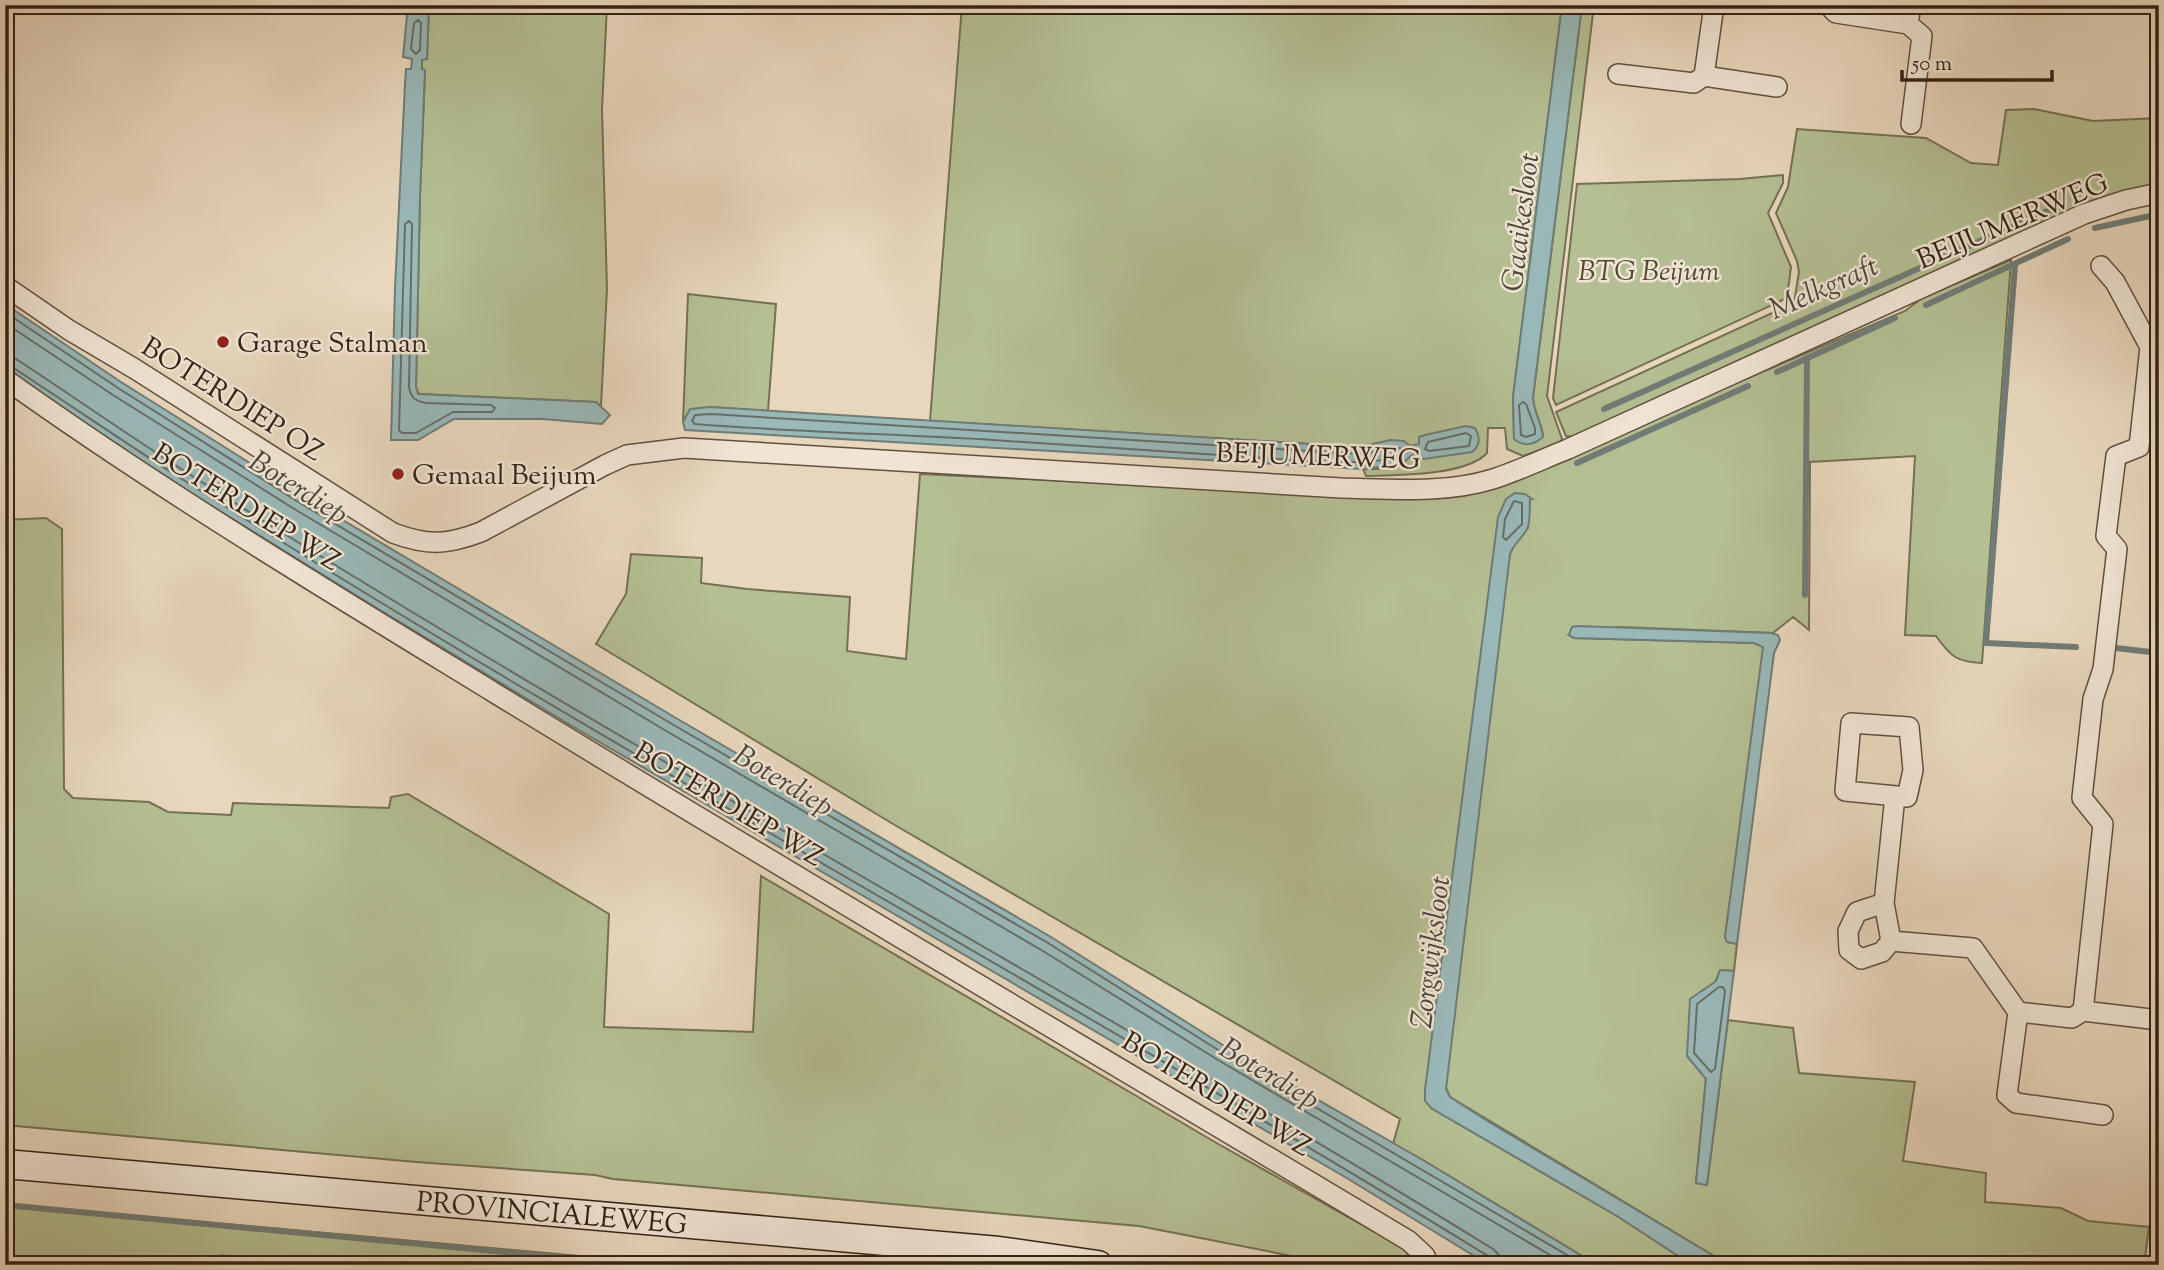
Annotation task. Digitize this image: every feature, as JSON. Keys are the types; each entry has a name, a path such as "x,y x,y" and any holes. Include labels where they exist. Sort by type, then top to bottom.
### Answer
{"main road":[{"name":"PROVINCIALEWEG","path":"5,1164 999,1251 1098,1265"}],"street":[{"path":"1618,74 1695,83 1704,76 1714,5"},
{"path":"1828,5 1836,13 1910,15 1922,37 1911,124"},
{"path":"1704,76 1777,87"},
{"name":"BEIJUMERWEG","path":"438,544 481,532 605,464 627,455 684,448 1354,488 1456,486 1491,480 1568,449 2084,214 2126,200 2159,193"},
{"path":"2083,1011 2103,824 2082,797 2093,699 2103,669 2117,549 2106,536 2116,456 2149,448 2150,347 2116,282 2101,266"},
{"name":"BOTERDIEP OZ","path":"5,286 69,331 135,369 393,533 438,544"},
{"name":"BOTERDIEP WZ","path":"5,379 76,430 227,528 767,860 1040,1019 1409,1241 1425,1256 1429,1265"},
{"path":"1851,723 1909,727 1913,770 1907,797 1895,796 1845,791 1851,723"},
{"path":"1884,904 1857,912 1849,931 1849,950 1861,959 1882,953 1891,941 1884,904 1895,796"},
{"path":"1891,941 1973,948 2018,1012 2007,1095 2016,1103 2103,1115"},
{"path":"2018,1012 2072,1018 2083,1011 2159,1020"}],"green space":[{"path":"429,5 607,5 602,110 607,289 601,406 596,402 419,394 416,388 425,71 422,69 422,59 427,59"},
{"path":"962,5 1562,5 1513,397 1514,439 1534,443 1543,436 1533,398 1582,5 1594,5 1547,396 1562,439 1560,444 1523,456 1507,449 1505,428 1488,428 1487,453 1477,461 1430,473 1366,476 1363,469 1379,469 1411,455 1422,457 1419,445 1409,446 1391,440 1360,447 930,421"},
{"path":"2034,109 2093,121 2159,118 2159,186 1573,437 1566,436 1556,412 1794,303 1799,272 1797,261 1776,213 1788,187 1797,129 1926,138 1971,163 1998,165 2006,110"},
{"name":"BTG Beijum","path":"1783,175 1783,183 1768,213 1791,267 1787,298 1556,405 1553,398 1577,184 1740,179"},
{"path":"2011,260 1982,663 1955,657 1936,636 1905,635 1915,456 1810,462 1809,630 1793,617 1773,633 1620,627 1569,635 1574,638 1754,643 1761,645 1764,650 1725,937 1727,942 1737,944 1734,971 1720,970 1687,1056 1706,1078 1696,1183 1707,1185 1728,1020 1793,1028 1799,1073 1915,1082 1903,1161 1986,1173 1985,1202 2061,1208 2088,1221 2149,1227 2144,1265 1729,1265 1450,1097 1445,1085 1501,614 1510,554 1528,528 1530,499 1515,493 1425,1090 1431,1108 1617,1216 1692,1265 1597,1265 1393,1144 1400,1119 893,824 596,644 626,594 631,554 702,558 701,583 850,597 847,651 906,659 920,474 1423,498 1479,493 1905,311 1922,298"},
{"path":"688,294 776,304 768,411 710,407 687,414 683,422"},
{"path":"46,518 62,529 64,789 73,798 149,802 168,812 231,815 233,803 389,808 391,797 408,794 609,914 604,1027 753,1032 761,876 1220,1145 1403,1248 1416,1265 1338,1265 1139,1226 613,1179 595,1175 416,1162 5,1125 5,520"},
{"path":"5,1204 679,1265 5,1265"}],"water":[{"path":"408,5 429,5 427,59 422,60 422,69 425,70 420,196 418,394 596,402 610,415 602,424 543,419 454,419 418,440 391,440 405,84 406,69 411,69 412,59 403,57"},
{"path":"1562,5 1582,5 1533,397 1543,437 1536,442 1525,444 1514,439 1513,397"},
{"name":"Boterdiep","path":"5,304 121,382 304,497 1051,937 1226,1047 1421,1159 1597,1265 1489,1265 1345,1177 572,726 179,486 5,371"},
{"path":"710,407 1360,447 1391,440 1404,441 1410,446 1419,444 1419,437 1466,426 1475,428 1478,441 1472,452 1424,459 1412,455 1402,464 1363,469 685,430 683,422 690,409"},
{"path":"1515,493 1525,494 1532,499 1527,529 1510,554 1446,1089 1450,1097 1489,1122 1729,1265 1692,1265 1617,1216 1431,1108 1425,1101 1498,517 1506,499"},
{"path":"1572,627 1778,635 1780,640 1774,653 1737,944 1727,942 1725,937 1763,647 1754,643 1574,638 1569,635"},
{"path":"1720,970 1734,971 1707,1185 1696,1183 1706,1079 1687,1056 1690,999 1716,981"}],"waterway":[{"name":"Melkgraft","path":"1604,409 2061,205"},
{"path":"2095,228 2159,214"},
{"path":"1926,305 2068,239"},
{"path":"2015,265 1986,643 2076,647"},
{"path":"1777,372 1895,318"},
{"path":"1805,595 1807,358"},
{"path":"1577,463 1748,386"},
{"path":"2116,648 2159,653"},
{"path":"5,1205 589,1260"},
{"path":"2153,1265 2159,1217"},
{"path":"223,1257 223,1265"},
{"path":"614,1261 653,1265"}],"place":[{"name":"Garage Stalman","path":"223,342"},
{"name":"Gemaal Beijum","path":"398,474"}],"water label":[{"name":"Gaaikesloot","path":"1520,222"},
{"name":"Zorgwijksloot","path":"1430,952"}]}
